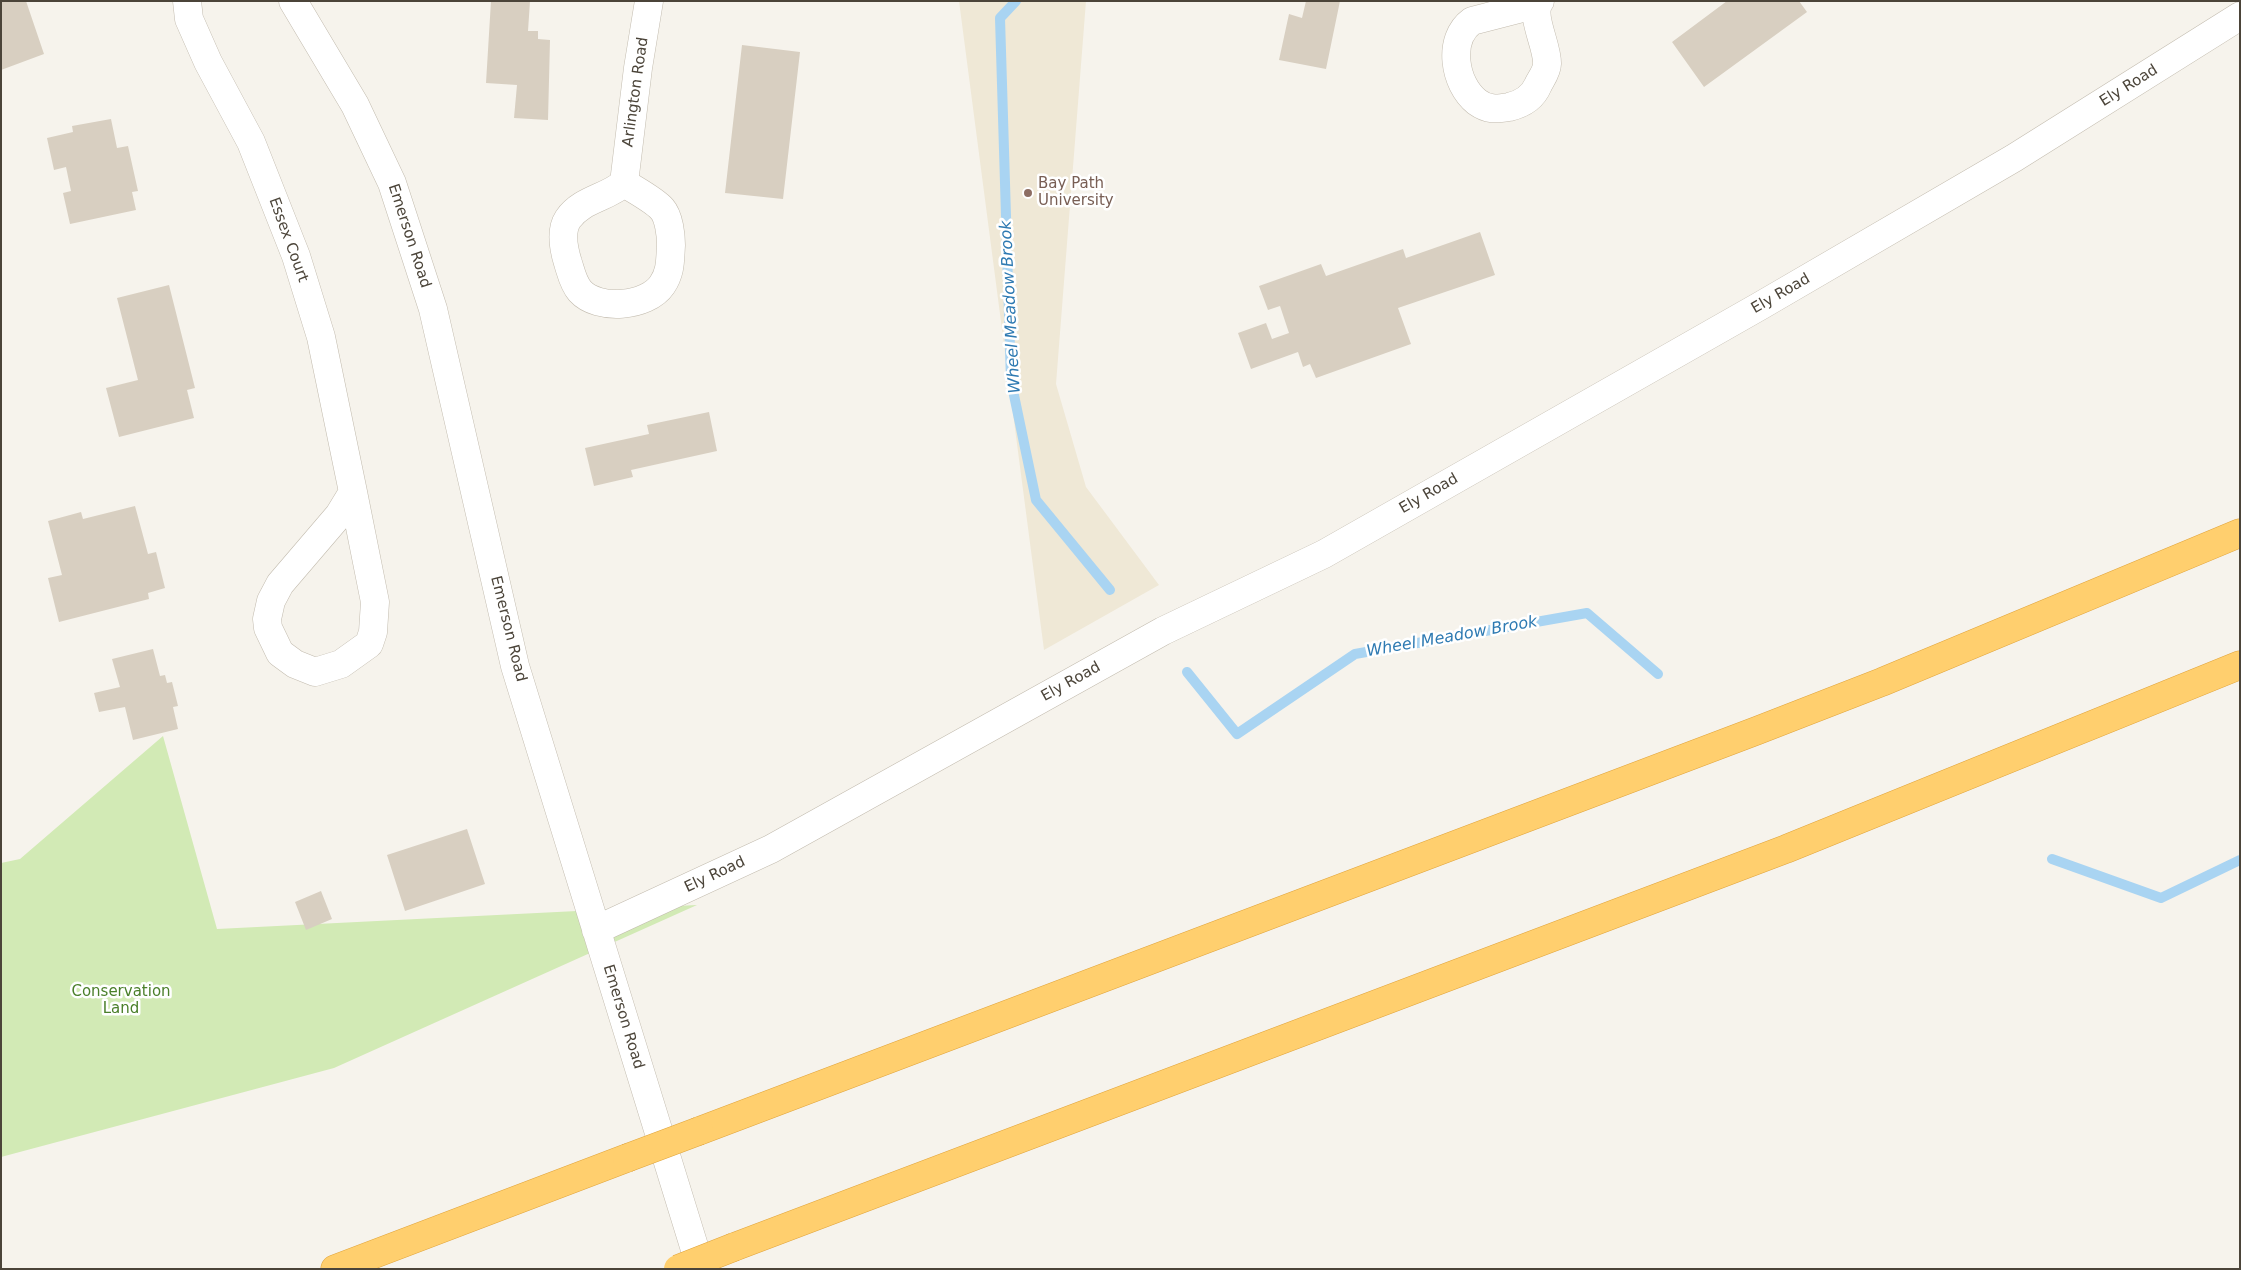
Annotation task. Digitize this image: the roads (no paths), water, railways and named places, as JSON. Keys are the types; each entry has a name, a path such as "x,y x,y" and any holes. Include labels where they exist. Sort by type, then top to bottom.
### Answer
{"highway":[{"path":"335,1269 1756,732 2240,534"},
{"path":"678,1269 1795,846 2240,665"}],"street":[{"name":"Essex Court","path":"187,1 189,19 208,62 250,142 296,256 321,337 353,492 375,602 373,632 369,644 341,664 315,672 295,664 280,653 268,628 267,618 271,601 280,584 339,515 353,492"},
{"name":"Emerson Road","path":"293,1 355,105 392,182 433,309 515,666 701,1269"},
{"name":"Arlington Road","path":"624,183 638,68 650,1"},
{"name":"Ely Road","path":"596,930 771,849 1163,631 1324,554 1751,311 2005,163 2240,16"},
{"path":"624,183 662,209 671,234 670,270 661,287 647,297 623,304 611,304 589,297 580,291 564,250 564,226 584,203 616,189 624,183"}],"waterway":[{"name":"Wheel Meadow Brook","path":"1016,1 1000,18 1011,381 1036,500 1110,590"},
{"name":"Wheel Meadow Brook","path":"1187,672 1237,734 1355,654 1587,613 1658,674"},
{"name":"Wheel Meadow Brook","path":"2052,859 2161,898 2240,860"}],"place":[{"name":"Bay Path University","path":"1028,193"}],"park label":[{"name":"Conservation Land","path":"121,1000"}]}
